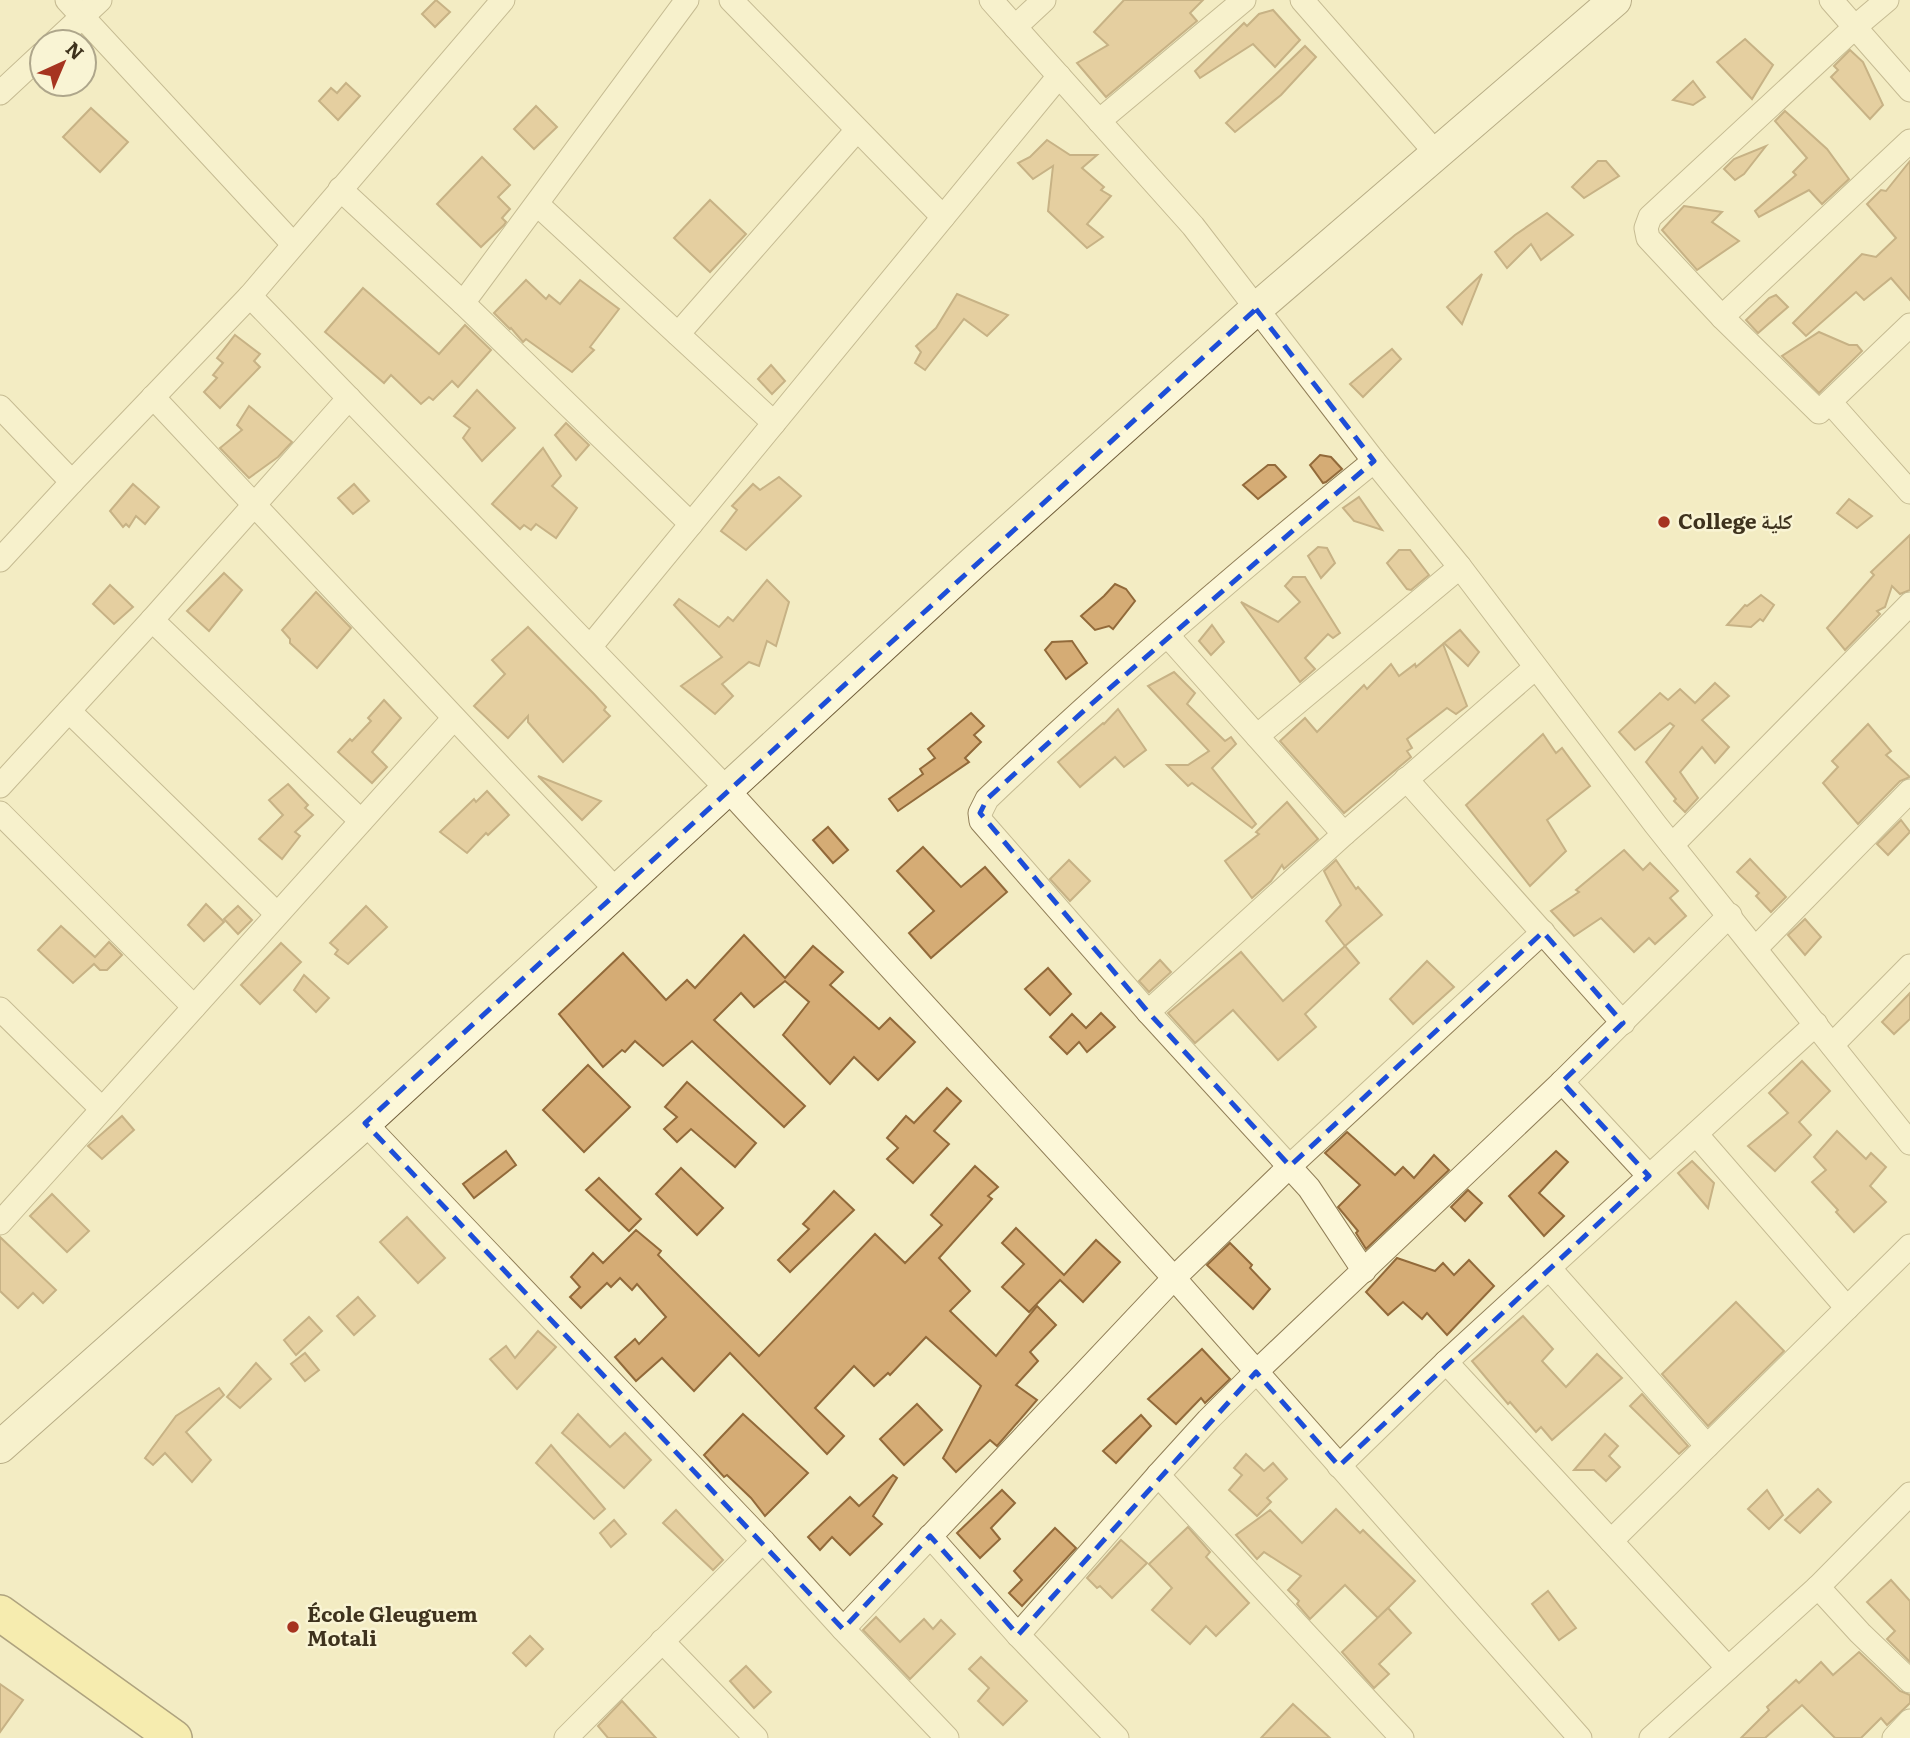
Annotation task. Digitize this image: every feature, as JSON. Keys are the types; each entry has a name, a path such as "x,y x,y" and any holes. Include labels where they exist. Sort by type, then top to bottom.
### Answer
{"main road":[{"path":"0,1613 174,1738"}],"street":[{"path":"63,28 74,8 100,0"},
{"path":"0,560 250,296 503,0"},
{"path":"463,303 687,0"},
{"path":"731,0 943,217"},
{"path":"991,0 1193,226 1374,461 1460,567 1672,845 1910,1143"},
{"path":"1015,27 1044,0"},
{"path":"1099,121 1244,0"},
{"path":"1302,0 1436,153"},
{"path":"0,1447 365,1123 974,562 1256,309 1615,0"},
{"path":"1831,0 1910,90"},
{"path":"1887,0 1650,217 1646,228 1648,238 1722,317 1819,412 1910,326"},
{"path":"74,8 293,244"},
{"path":"0,93 28,67"},
{"path":"590,647 1059,76"},
{"path":"678,334 856,130"},
{"path":"1722,317 1910,141"},
{"path":"340,189 463,303 691,524"},
{"path":"537,204 774,423"},
{"path":"250,296 727,789 1174,1278 1580,1738"},
{"path":"153,397 617,891"},
{"path":"0,786 152,621 349,398"},
{"path":"1830,402 1910,492"},
{"path":"0,407 72,482"},
{"path":"1364,1271 1309,1188 1148,1012 981,821 980,813 987,799 1168,636 1374,461"},
{"path":"1257,736 1460,567"},
{"path":"1672,845 1910,604"},
{"path":"152,621 361,821"},
{"path":"1168,636 1344,834"},
{"path":"1148,1012 1344,834 1535,668"},
{"path":"69,711 277,914"},
{"path":"0,1223 454,718"},
{"path":"1406,779 1623,1023"},
{"path":"1756,948 1910,790"},
{"path":"0,813 194,1007"},
{"path":"1018,1634 1208,1420 1623,1023 1730,915"},
{"path":"843,1629 1174,1278 1290,1166 1543,932"},
{"path":"1832,1045 1910,966"},
{"path":"0,1009 102,1109"},
{"path":"1339,1466 1446,1362 1816,1024"},
{"path":"1562,1082 1649,1176"},
{"path":"365,1123 947,1738"},
{"path":"1696,1134 1847,1308"},
{"path":"1611,1541 1910,1246"},
{"path":"1549,1268 1707,1446"},
{"path":"1446,1362 1728,1668"},
{"path":"1158,1475 1402,1738"},
{"path":"1651,1738 1818,1587 1910,1494"},
{"path":"930,1536 1117,1738"},
{"path":"566,1738 763,1541"},
{"path":"1818,1587 1860,1633 1910,1681"},
{"path":"662,1641 757,1738"},
{"path":"1894,1738 1910,1721"}],"highlighted area":[{"path":"1256,309 1374,461 1089,706 987,799 980,813 1148,1012 1290,1166 1543,932 1623,1023 1562,1082 1649,1176 1339,1466 1256,1372 1018,1635 930,1536 843,1629 365,1123"}],"building":[{"path":"436,0 450,12 435,27 422,14"},
{"path":"1124,0 1203,0 1190,13 1197,21 1106,97 1077,63 1108,45 1094,32"},
{"path":"1273,10 1300,40 1275,67 1253,44 1200,78 1195,71 1244,23 1247,26 1259,14"},
{"path":"1745,39 1773,65 1752,99 1717,62"},
{"path":"1305,46 1316,57 1281,95 1235,132 1226,123"},
{"path":"1850,50 1863,62 1883,105 1870,119 1831,77 1838,70 1834,66"},
{"path":"1693,81 1705,97 1693,105 1673,100"},
{"path":"346,83 360,96 338,120 319,101 331,88 337,93"},
{"path":"536,106 557,127 534,149 514,129"},
{"path":"91,108 128,142 100,172 63,137"},
{"path":"1785,111 1827,149 1849,179 1822,204 1809,190 1759,217 1755,211 1796,175 1793,172 1807,158 1775,121"},
{"path":"1047,140 1070,155 1097,155 1082,168 1104,187 1101,190 1111,196 1087,224 1103,237 1087,248 1048,211 1053,166 1033,179 1018,163 1030,157"},
{"path":"1766,146 1744,174 1735,180 1724,169 1734,159"},
{"path":"482,157 510,185 498,197 510,209 502,218 506,222 504,225 481,247 437,204"},
{"path":"1598,161 1606,161 1619,176 1584,198 1572,187"},
{"path":"1910,161 1910,300 1891,278 1864,300 1856,292 1806,336 1793,323 1862,254 1876,257 1896,238 1867,204 1881,190 1886,191"},
{"path":"710,200 746,234 710,272 674,238"},
{"path":"1684,206 1722,212 1712,222 1739,241 1697,270 1662,230"},
{"path":"1547,213 1573,235 1541,260 1531,244 1507,268 1495,252"},
{"path":"1482,274 1462,324 1447,307"},
{"path":"526,280 546,299 549,295 560,304 580,280 619,309 590,347 594,350 572,372 526,339 523,342 494,313"},
{"path":"363,288 439,354 465,325 491,350 458,387 452,381 433,400 429,397 421,404 391,375 384,383 325,332"},
{"path":"957,294 1008,315 987,336 964,319 925,370 915,363 921,352 916,346 936,328"},
{"path":"1776,295 1788,307 1758,333 1746,320 1769,298"},
{"path":"1819,332 1849,345 1857,345 1862,351 1819,393 1782,356"},
{"path":"235,335 260,354 254,361 260,367 220,408 204,392 217,378 213,375 223,363 217,358"},
{"path":"1392,349 1401,359 1363,397 1350,384"},
{"path":"771,365 785,381 772,394 758,379"},
{"path":"477,390 515,428 482,461 463,438 470,428 454,416"},
{"path":"249,406 292,442 278,457 249,478 220,448 242,430 237,425"},
{"path":"566,423 589,445 576,460 555,435"},
{"path":"543,448 561,476 552,486 577,508 556,538 536,524 531,530 524,525 520,529 492,504"},
{"path":"1320,455 1331,457 1342,469 1323,483 1310,465"},
{"path":"1268,465 1275,465 1286,477 1258,499 1243,485"},
{"path":"779,477 801,496 746,550 721,531 737,510 732,506 753,484 760,490"},
{"path":"133,484 159,507 145,524 136,516 129,527 126,524 123,527 110,511"},
{"path":"354,484 369,501 353,514 338,498"},
{"path":"1359,497 1382,530 1354,521 1343,508"},
{"path":"1849,499 1872,516 1857,528 1837,513"},
{"path":"1910,535 1910,590 1900,594 1892,586 1885,607 1877,611 1880,614 1845,650 1827,628 1874,575 1871,572"},
{"path":"1318,547 1327,548 1335,563 1321,578 1308,556"},
{"path":"1399,550 1410,550 1429,575 1411,590 1407,589 1387,563"},
{"path":"224,573 242,590 209,631 187,611"},
{"path":"1293,577 1305,577 1340,633 1333,638 1328,634 1305,658 1315,669 1300,682 1241,602 1278,622 1300,602 1285,586"},
{"path":"767,580 789,602 776,646 767,641 759,666 749,662 722,684 733,696 715,714 681,686 722,657 674,605 679,599 719,627 728,617 733,621"},
{"path":"1115,584 1126,589 1135,601 1113,629 1109,626 1095,630 1081,616"},
{"path":"110,585 133,607 114,624 93,604"},
{"path":"316,592 351,628 317,668 290,643 282,630"},
{"path":"1761,595 1774,605 1763,621 1760,619 1751,627 1727,625 1745,605"},
{"path":"1212,625 1224,642 1211,655 1199,641"},
{"path":"528,627 606,707 604,710 610,716 563,762 528,722 528,716 508,738 474,706 505,674 492,660"},
{"path":"1460,630 1479,652 1468,666 1444,643"},
{"path":"1072,641 1087,663 1066,679 1045,650 1052,642"},
{"path":"1443,644 1467,706 1456,714 1447,708 1407,739 1412,748 1407,751 1411,757 1344,813 1280,741 1305,718 1317,732 1364,685 1367,689 1391,664 1399,676 1415,664 1416,667"},
{"path":"1174,672 1195,693 1187,704 1225,741 1231,737 1236,744 1212,768 1256,824 1252,828 1192,783 1188,786 1167,765 1188,765 1209,751 1148,686"},
{"path":"1715,683 1729,696 1702,720 1729,747 1715,763 1702,747 1680,772 1698,798 1685,812 1646,762 1674,726 1670,723 1635,750 1619,732 1660,693 1668,700 1680,689 1695,703"},
{"path":"384,700 401,718 372,752 387,767 372,783 338,752 371,721 368,718"},
{"path":"1118,709 1146,750 1124,767 1115,757 1080,787 1058,762"},
{"path":"971,713 984,726 974,735 981,742 965,758 969,762 898,811 889,799 923,774 920,769 935,758 928,749"},
{"path":"1868,724 1891,751 1886,755 1910,777 1900,781 1858,824 1823,783 1838,767 1832,761"},
{"path":"1543,734 1556,753 1562,748 1590,786 1547,820 1566,851 1530,886 1466,805"},
{"path":"538,776 601,801 582,820"},
{"path":"288,784 308,805 305,808 313,815 295,832 300,836 282,859 259,839 283,815 269,800"},
{"path":"487,791 509,815 467,853 440,832 474,799 476,802"},
{"path":"1287,802 1318,839 1284,869 1282,865 1271,881 1252,898 1225,861 1259,834 1256,832"},
{"path":"1901,820 1910,832 1888,855 1877,844"},
{"path":"828,827 848,850 833,863 813,840"},
{"path":"923,847 961,887 985,867 1007,892 931,958 909,933 934,911 897,871"},
{"path":"1624,850 1643,870 1650,863 1678,891 1670,898 1686,916 1655,944 1649,938 1634,952 1601,918 1574,936 1551,911 1579,892 1576,890"},
{"path":"1750,859 1786,897 1771,912 1756,896 1759,893 1737,872"},
{"path":"1069,860 1090,881 1070,901 1050,879"},
{"path":"1336,860 1356,889 1358,887 1382,915 1345,946 1326,921 1341,905 1324,871"},
{"path":"206,904 224,922 204,941 188,925"},
{"path":"238,906 252,920 238,934 224,919"},
{"path":"366,906 387,927 348,964 335,954 338,950 330,943"},
{"path":"1805,919 1821,937 1805,955 1788,935"},
{"path":"61,926 95,957 109,942 122,955 107,970 100,970 94,964 73,983 38,950"},
{"path":"744,935 785,978 813,946 843,972 830,985 879,1029 890,1018 915,1042 878,1080 854,1057 830,1084 783,1035 809,1002 785,981 754,1007 741,993 714,1020 805,1106 784,1127 692,1041 663,1066 635,1041 625,1052 622,1050 603,1067 559,1014 623,953 666,1000 687,980 695,988"},
{"path":"281,943 301,962 260,1004 241,985"},
{"path":"1345,946 1359,963 1305,1014 1316,1027 1278,1060 1233,1010 1195,1043 1168,1013 1241,952 1283,1001"},
{"path":"1160,960 1171,972 1149,992 1139,981"},
{"path":"1427,961 1454,987 1413,1024 1390,999"},
{"path":"1048,968 1071,994 1050,1015 1025,989"},
{"path":"304,975 329,998 316,1012 294,990"},
{"path":"1910,993 1910,1019 1894,1034 1882,1022"},
{"path":"1101,1013 1115,1027 1087,1052 1079,1042 1067,1054 1050,1037 1072,1014 1086,1028"},
{"path":"1802,1061 1830,1091 1799,1122 1811,1135 1775,1171 1748,1146 1788,1113 1769,1093"},
{"path":"588,1065 630,1107 584,1152 543,1110"},
{"path":"687,1082 756,1143 735,1167 691,1129 677,1142 664,1129 677,1117 665,1107"},
{"path":"947,1088 961,1101 934,1131 949,1144 913,1183 887,1159 898,1148 887,1138 906,1116 914,1123"},
{"path":"122,1116 134,1130 102,1159 88,1146"},
{"path":"1837,1131 1866,1159 1871,1153 1886,1167 1870,1186 1886,1202 1854,1232 1812,1182 1826,1170 1814,1157"},
{"path":"1347,1132 1395,1175 1403,1167 1414,1178 1434,1155 1449,1170 1366,1249 1356,1233 1358,1231 1338,1207 1360,1185 1325,1153"},
{"path":"506,1151 516,1165 474,1198 463,1184"},
{"path":"1556,1151 1568,1162 1539,1193 1564,1216 1544,1236 1509,1196"},
{"path":"1692,1161 1714,1183 1708,1208 1678,1173"},
{"path":"975,1166 998,1187 988,1196 992,1199 939,1258 970,1291 950,1311 996,1356 1037,1306 1056,1325 1030,1352 1038,1361 1016,1385 1037,1400 997,1446 990,1440 956,1472 943,1458 981,1386 926,1337 890,1375 888,1373 874,1386 854,1366 815,1408 844,1436 827,1454 730,1353 694,1391 662,1358 636,1381 615,1357 635,1339 639,1344 666,1317 637,1284 632,1290 620,1278 611,1287 607,1283 581,1308 570,1297 580,1287 571,1277 593,1253 603,1263 636,1230 661,1251 658,1255 759,1356 875,1234 905,1263 942,1225 931,1215"},
{"path":"681,1168 723,1208 697,1235 656,1194"},
{"path":"599,1178 641,1219 629,1231 586,1190"},
{"path":"1468,1190 1482,1203 1465,1221 1451,1207"},
{"path":"834,1191 854,1210 790,1272 778,1260 809,1229 803,1224"},
{"path":"52,1194 89,1231 67,1252 30,1216"},
{"path":"407,1217 445,1258 418,1283 380,1242"},
{"path":"1016,1228 1064,1275 1096,1240 1120,1262 1083,1302 1060,1280 1029,1312 1002,1287 1024,1264 1002,1243"},
{"path":"0,1237 56,1290 43,1303 33,1293 18,1308 0,1291"},
{"path":"1230,1243 1252,1265 1250,1268 1270,1289 1253,1309 1207,1265"},
{"path":"1397,1258 1435,1271 1443,1263 1454,1275 1469,1260 1494,1286 1447,1335 1427,1313 1422,1319 1403,1302 1388,1315 1366,1292"},
{"path":"358,1297 375,1316 354,1335 337,1316"},
{"path":"1736,1302 1784,1351 1708,1426 1662,1374"},
{"path":"1523,1316 1553,1349 1542,1361 1566,1387 1597,1354 1622,1378 1552,1440 1541,1427 1536,1432 1472,1361"},
{"path":"309,1317 322,1331 296,1355 284,1340"},
{"path":"538,1331 556,1347 517,1389 490,1359 506,1346 515,1358"},
{"path":"1202,1349 1230,1379 1205,1403 1201,1398 1176,1424 1148,1399"},
{"path":"305,1353 319,1370 305,1381 291,1364"},
{"path":"256,1363 271,1379 240,1408 227,1397"},
{"path":"219,1388 224,1395 186,1432 211,1460 192,1482 165,1453 153,1465 145,1458 176,1416"},
{"path":"1642,1394 1688,1446 1679,1454 1630,1406"},
{"path":"917,1404 942,1430 904,1465 880,1439"},
{"path":"578,1414 610,1447 625,1433 651,1460 624,1488 562,1433"},
{"path":"743,1414 808,1473 765,1516 751,1498 727,1475 724,1477 704,1455"},
{"path":"1141,1415 1151,1426 1116,1463 1103,1451"},
{"path":"1605,1434 1618,1446 1609,1456 1620,1467 1606,1481 1594,1470 1574,1470"},
{"path":"551,1445 605,1509 594,1519 536,1463"},
{"path":"1246,1454 1264,1471 1273,1463 1287,1479 1267,1498 1271,1502 1257,1516 1229,1490 1242,1475 1234,1468"},
{"path":"893,1475 897,1478 873,1516 882,1524 850,1555 832,1537 820,1550 808,1537 850,1497 859,1506"},
{"path":"1818,1489 1831,1502 1800,1533 1785,1520"},
{"path":"1002,1490 1015,1503 991,1528 1000,1539 980,1558 957,1533"},
{"path":"1767,1490 1783,1515 1769,1529 1748,1509"},
{"path":"1336,1509 1360,1533 1363,1530 1415,1581 1378,1618 1345,1585 1310,1619 1297,1604 1299,1601 1288,1590 1301,1576 1264,1552 1257,1559 1236,1535 1270,1510 1302,1543"},
{"path":"676,1510 723,1560 713,1570 663,1523"},
{"path":"614,1520 626,1534 611,1547 600,1533"},
{"path":"1188,1527 1210,1552 1206,1557 1249,1603 1216,1636 1206,1626 1190,1644 1152,1610 1172,1588 1149,1564"},
{"path":"1055,1528 1076,1548 1022,1606 1009,1593 1022,1580 1014,1571"},
{"path":"1121,1540 1147,1563 1112,1598 1087,1578"},
{"path":"1891,1580 1910,1601 1910,1662 1887,1639 1895,1631 1867,1602"},
{"path":"1548,1591 1576,1628 1559,1640 1532,1604"},
{"path":"1388,1608 1411,1633 1379,1664 1389,1674 1374,1688 1342,1652"},
{"path":"876,1617 900,1642 924,1619 933,1629 941,1620 955,1634 910,1679 863,1630"},
{"path":"530,1636 543,1649 526,1666 513,1653"},
{"path":"1859,1652 1900,1691 1910,1695 1910,1703 1887,1725 1881,1718 1861,1738 1835,1738 1802,1705 1765,1738 1741,1738 1769,1710 1767,1707 1796,1680 1799,1683 1821,1662 1833,1675"},
{"path":"981,1657 1027,1701 1003,1725 978,1701 989,1688 969,1669"},
{"path":"746,1666 771,1692 754,1708 730,1681"},
{"path":"0,1684 23,1700 0,1732"},
{"path":"622,1701 656,1738 608,1738 598,1726"},
{"path":"1293,1704 1330,1738 1261,1738"}],"place":[{"name":"College كلية","path":"1664,522"},
{"name":"École Gleuguem Motali","path":"293,1627"}]}
